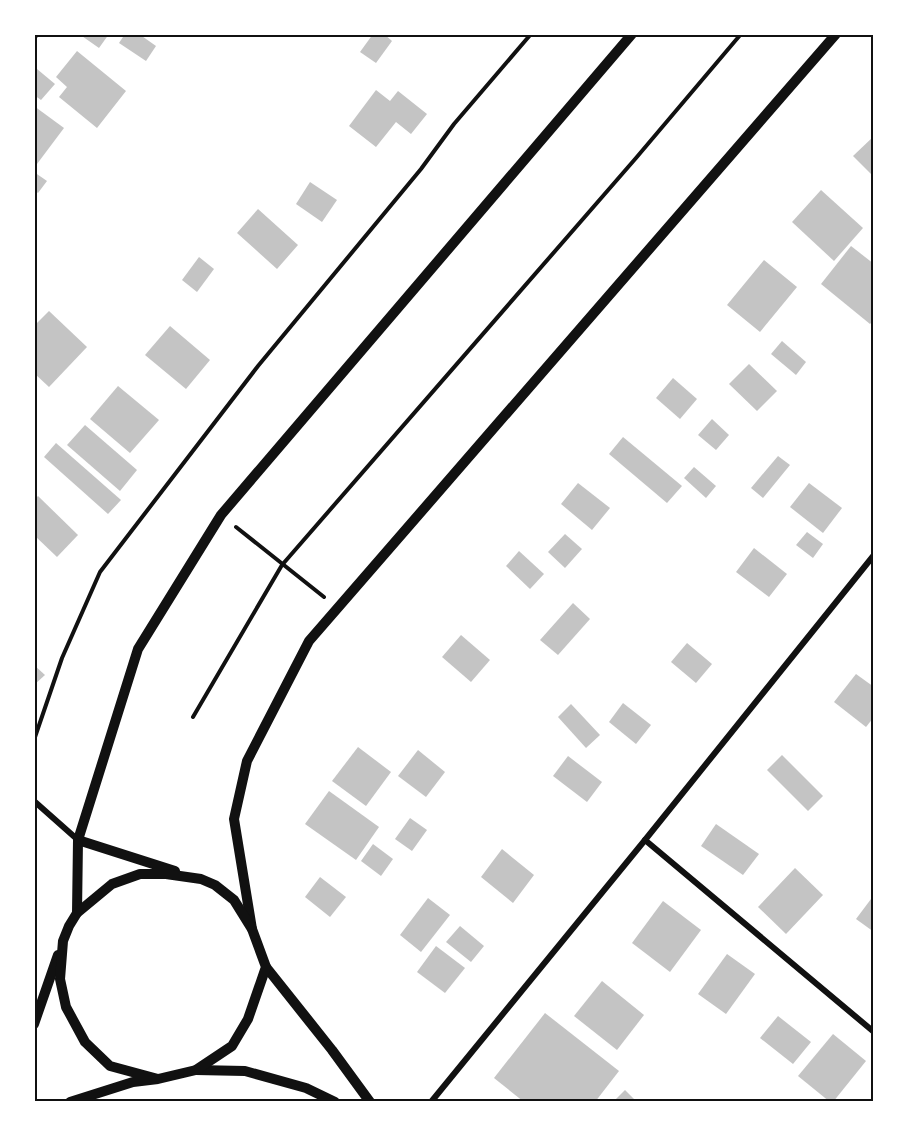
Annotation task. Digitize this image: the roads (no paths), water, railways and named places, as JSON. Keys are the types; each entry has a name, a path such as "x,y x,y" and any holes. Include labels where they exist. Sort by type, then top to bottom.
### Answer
{"street":[{"path":"77,913 78,840 138,649 221,515 632,34"},
{"path":"370,1101 266,967 252,929 234,819 247,761 309,641 836,34"},
{"path":"430,1101 645,840 873,555"},
{"path":"34,801 78,840 215,885 234,900 252,929"},
{"path":"645,840 873,1032"},
{"path":"34,1024 63,941 77,913 112,884 140,874 166,874 201,879"},
{"path":"63,941 60,979 66,1007 85,1042 110,1066 158,1079"},
{"path":"196,1070 232,1046 248,1019 266,967"},
{"path":"69,1101 133,1082 196,1070 245,1071 306,1088 335,1101"}]}
